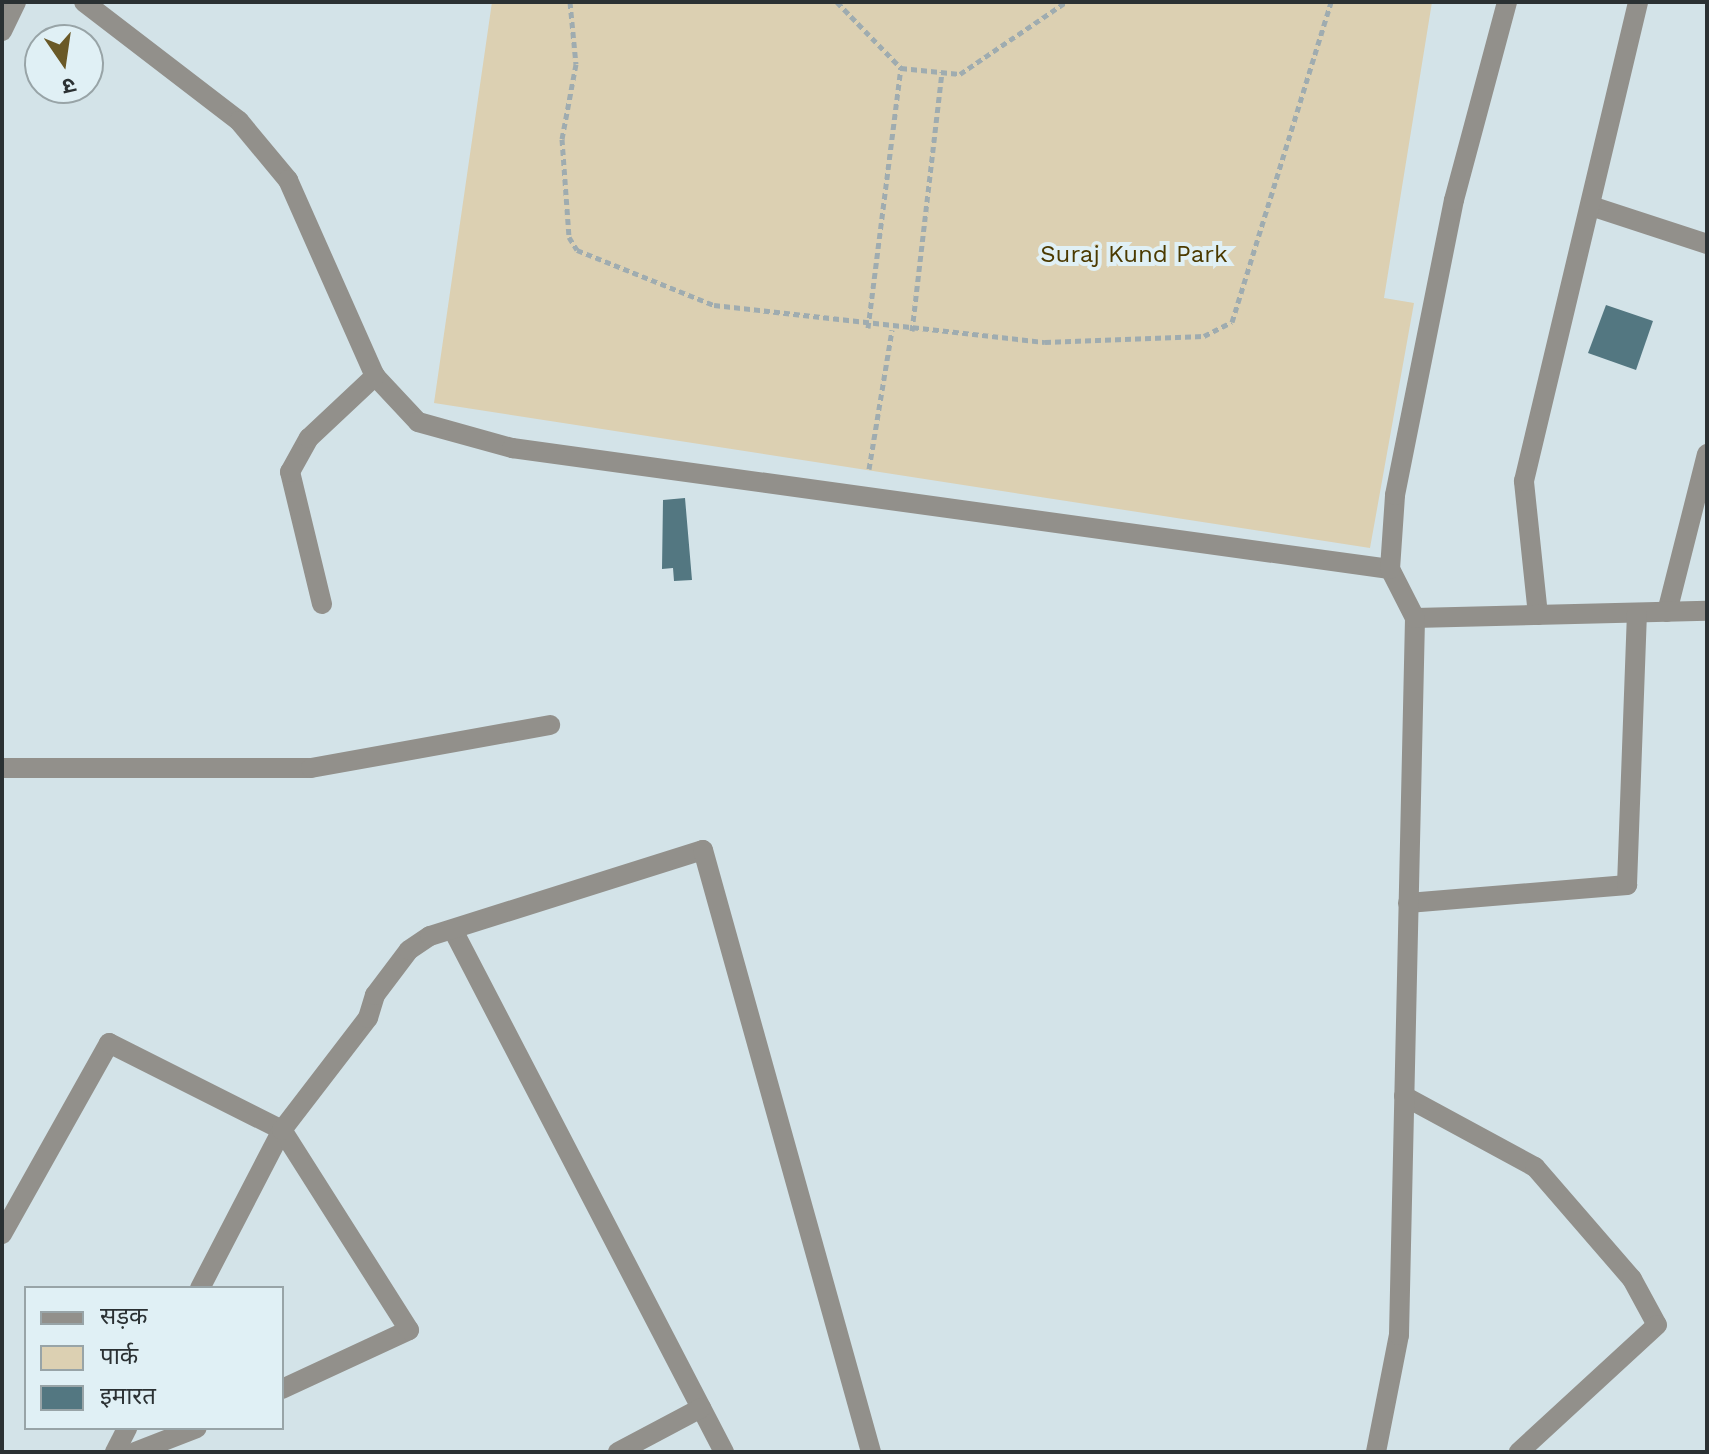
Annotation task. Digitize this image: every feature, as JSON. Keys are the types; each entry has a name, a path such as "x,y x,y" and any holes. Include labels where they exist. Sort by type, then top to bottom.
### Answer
{"street":[{"path":"2,31 16,2"},
{"path":"84,2 239,121 288,180 375,376 418,422 512,448 1390,569"},
{"path":"1376,1452 1399,1335 1415,618 1390,569 1395,495 1454,200 1507,2"},
{"path":"1538,615 1524,481 1638,2"},
{"path":"1591,206 1707,244"},
{"path":"322,604 290,472 309,438 375,376"},
{"path":"1667,612 1707,454"},
{"path":"1415,618 1707,611"},
{"path":"1408,903 1627,885 1637,613"},
{"path":"2,768 311,768 550,725"},
{"path":"201,1286 282,1130 368,1018 375,995 409,950 430,936 454,932 703,850 871,1452"},
{"path":"454,932 724,1452"},
{"path":"2,1234 109,1043 282,1130 409,1330 284,1388"},
{"path":"1404,1096 1535,1167 1632,1279 1657,1325 1519,1452"},
{"path":"618,1452 701,1408"},
{"path":"115,1452 126,1430"},
{"path":"135,1452 192,1430"}],"path":[{"path":"570,2 576,64 562,139 569,237 577,250 714,305 868,328 1045,342 1222,330 1247,292 1331,2"},
{"path":"837,2 901,68 967,73 1066,2"},
{"path":"868,328 901,68"},
{"path":"912,331 942,72"},
{"path":"869,469 892,330"}],"green space":[{"name":"Suraj Kund Park","path":"492,2 1432,2 1384,298 1414,303 1370,548 434,403"}],"building":[{"path":"1606,305 1653,321 1636,370 1588,353"},
{"path":"685,498 692,580 674,581 673,568 662,569 663,500"}]}
